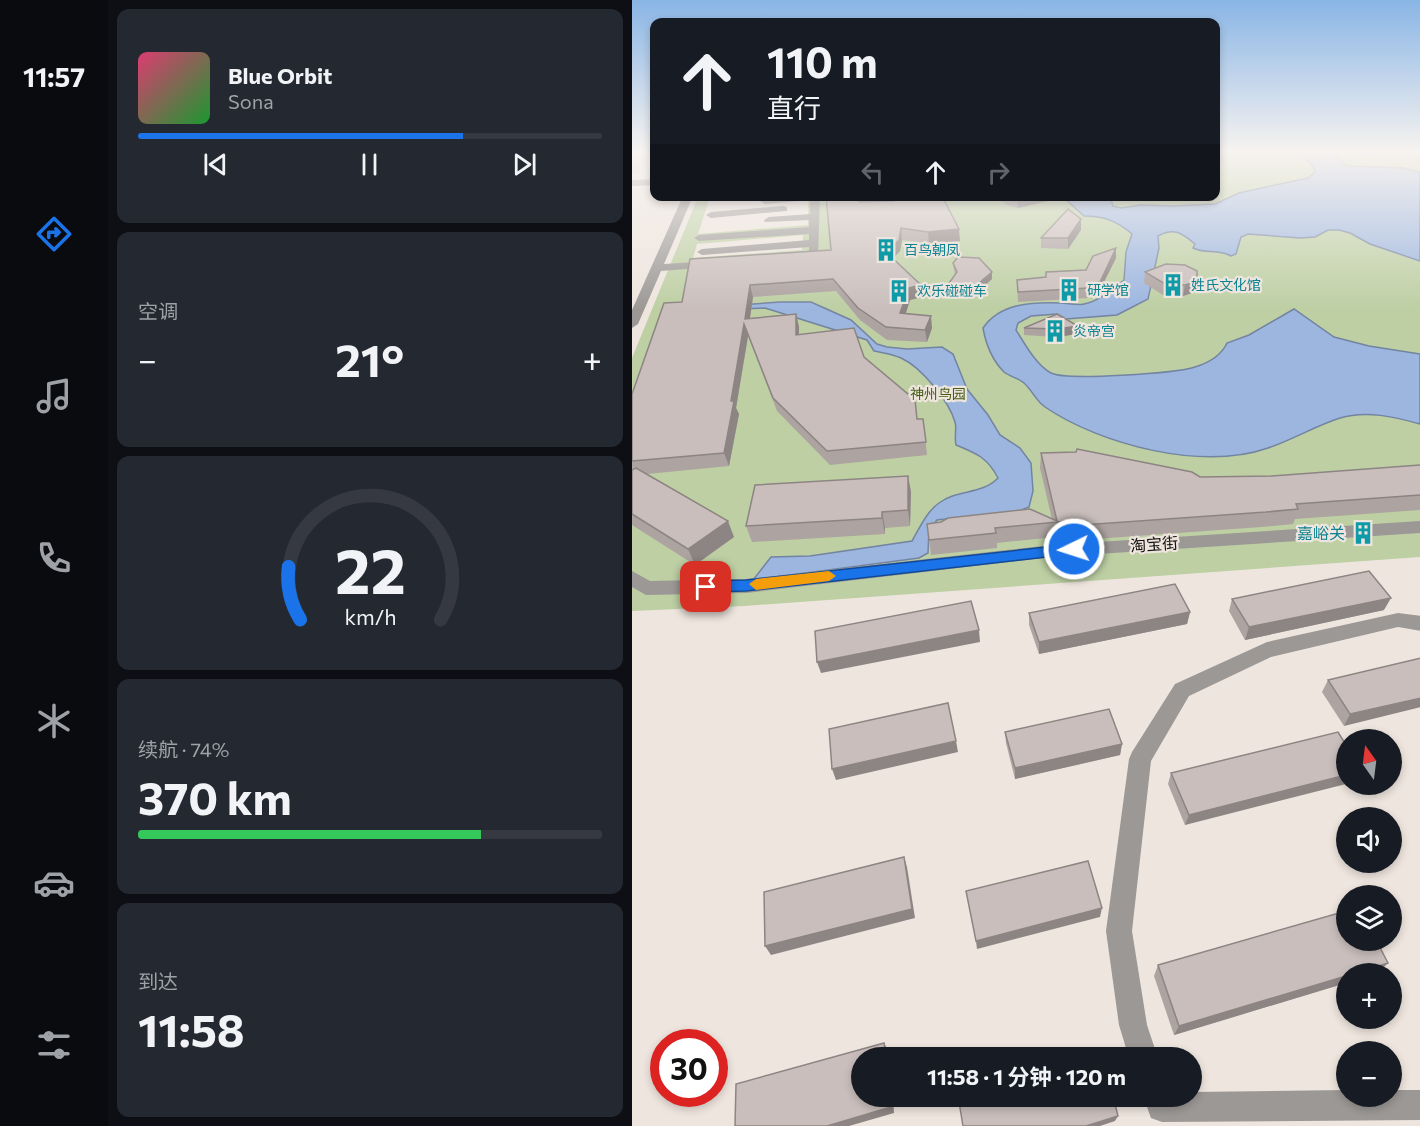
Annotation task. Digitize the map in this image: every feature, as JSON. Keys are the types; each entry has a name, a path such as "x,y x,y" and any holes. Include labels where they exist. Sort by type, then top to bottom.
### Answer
{"street":[{"path":"632,324 685,204"},
{"path":"815,204 711,215 815,204"},
{"path":"785,258 814,255 815,204"},
{"path":"699,238 815,230"},
{"path":"702,252 814,243"},
{"path":"657,268 721,263"},
{"name":"淘宝街","path":"632,578 646,588 746,586 1051,551 1421,527"},
{"path":"1140,1047 1133,1025 1119,931 1140,759 1182,690 1267,650 1398,620 1421,624"},
{"path":"1202,1107 1421,1105"}],"green space":[{"name":"神州鸟园","path":"695,204 708,204 698,234 808,225 808,204 1420,204 1420,557 744,606 632,611 632,358","holes":["803,235 802,250 693,258 697,244"]}],"water":[{"path":"1070,204 1112,204 1113,206 1121,208 1140,205 1420,204 1420,261 1370,244 1339,230 1328,230 1315,237 1300,238 1248,234 1241,237 1236,254 1231,256 1193,248 1195,244 1178,232 1164,233 1158,236 1159,248 1148,299 1117,315 1066,319 1057,314 1031,316 1018,323 1016,330 1036,360 1051,373 1078,376 1146,374 1195,367 1218,355 1227,343 1249,335 1294,309 1334,337 1369,346 1420,354 1420,424 1380,415 1350,416 1331,421 1268,448 1213,457 1183,455 1123,443 1068,421 1042,405 1024,383 1004,372 996,362 983,328 998,313 1028,304 1084,304 1100,297 1124,280 1126,252 1132,234 1110,220 1084,216"},
{"path":"811,302 851,320 877,344 907,349 942,347 953,354 967,389 988,415 1000,435 1020,448 1031,463 1033,491 1029,507 1019,511 937,520 929,530 928,553 919,558 753,580 771,557 810,556 912,541 927,515 939,503 985,487 998,478 981,457 956,445 956,424 952,414 941,395 925,377 909,362 874,351 867,340 765,308 680,312 681,309"}],"building":[{"path":"827,204 946,204 959,229 928,232 901,228 899,240 886,252 921,285 909,288 900,313 931,316 925,330 886,327 858,308 833,279 750,285 745,319 796,314 796,335 854,328 864,357 915,400 917,419 923,419 926,442 827,451 773,398 744,324 731,401 734,401 724,453 632,461 632,394 664,303 682,302 690,259 831,250"},
{"path":"1068,209 1081,219 1068,238 1041,238"},
{"path":"1116,248 1100,282 1089,284 1089,288 1018,292 1017,280 1046,277 1046,272 1086,270 1093,256"},
{"path":"958,257 979,258 992,272 973,288 963,290 947,286 957,272 953,263"},
{"path":"1166,264 1185,265 1197,271 1197,281 1185,285 1165,284 1145,272"},
{"path":"1057,314 1078,326 1057,329 1024,328"},
{"path":"1077,449 1192,472 1200,477 1272,476 1421,465 1421,495 1296,504 1298,509 1266,512 1068,526 1067,521 995,528 996,533 929,540 927,524 941,522 948,518 1030,509 1057,521 1041,453 1076,452"},
{"path":"636,468 728,521 688,549 632,514 632,470"},
{"path":"908,476 908,510 882,512 882,518 746,526 755,485"},
{"path":"1369,571 1391,598 1249,627 1232,599"},
{"path":"1175,584 1190,612 1039,642 1029,613"},
{"path":"971,601 979,630 817,662 815,631"},
{"path":"1421,658 1421,698 1350,714 1328,680"},
{"path":"948,703 956,741 832,769 829,729"},
{"path":"1109,709 1122,744 1015,768 1005,732"},
{"path":"1336,732 1336,778 1189,815 1171,773"},
{"path":"904,857 912,909 765,946 764,892"},
{"path":"1088,861 1102,908 976,941 966,891"},
{"path":"1336,914 1336,951 1382,951 1388,963 1336,963 1336,979 1179,1026 1158,965"},
{"path":"884,1043 885,1047 870,1047"},
{"path":"851,1052 851,1107 891,1107 827,1126 735,1126 736,1084"},
{"path":"960,1107 1116,1107 1118,1116 1086,1126 963,1126"}],"slow traffic":[{"path":"756,584 829,576"}],"place":[{"name":"百鸟朝凤","path":"886,250"},
{"name":"姓氏文化馆","path":"1173,285"},
{"name":"研学馆","path":"1069,290"},
{"name":"欢乐碰碰车","path":"899,291"},
{"name":"炎帝宫","path":"1055,331"},
{"name":"嘉峪关","path":"1363,533"}],"route":[{"path":"706,587 746,586 1074,549"}]}
